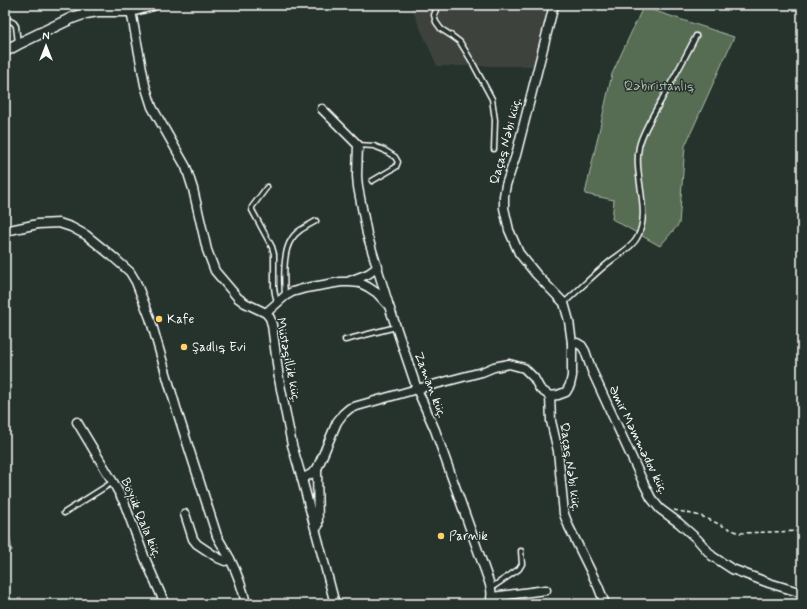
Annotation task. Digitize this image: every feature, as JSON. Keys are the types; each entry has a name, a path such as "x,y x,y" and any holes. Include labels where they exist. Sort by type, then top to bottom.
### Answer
{"street":[{"path":"5,51 72,18 86,13 98,11 130,11 153,5"},
{"name":"Qaçaq Nəbi küç.","path":"554,5 516,155 506,184 504,208 509,230 519,253 536,274 564,303 569,321 572,343 572,376 570,385 566,392 558,396 550,396 551,421 558,451 564,514 569,528 598,586 605,604"},
{"name":"Müstəqillik küç.","path":"130,11 144,85 152,107 186,167 193,189 207,250 215,271 238,298 266,313 270,318 292,445 335,604"},
{"path":"322,109 358,145 358,187 367,234 389,306"},
{"path":"5,231 38,224 59,223 86,235 130,272 136,282 150,318 177,411 217,536 230,559 244,590 246,604"},
{"path":"350,282 368,274 378,267"},
{"name":"Zaman küç.","path":"266,313 277,302 292,292 341,282 360,283 377,293 389,306 417,389 437,437 491,588 491,601"},
{"name":"Əmir Məmmədov küç.","path":"572,343 582,346 585,351 592,370 643,482 651,498 660,509 698,540 712,556 732,569 769,584 802,593"},
{"path":"316,531 318,526 316,470 337,422 350,408 509,364 524,368 534,378 540,389 550,396"},
{"name":"Böyük Qala küç.","path":"77,422 124,502 144,556 165,604"},
{"path":"302,478 316,470"},
{"path":"186,514 193,538 197,544 224,561 230,559"},
{"path":"491,601 546,590"}],"lane":[{"path":"438,5 434,15 436,22 441,29 460,42 492,99 495,120 494,149"},
{"path":"5,18 14,23 16,26 18,44"},
{"path":"564,303 606,264 632,246 637,238 641,228 643,215 638,175 639,147 647,128 696,36"},
{"path":"358,145 374,146 384,150 395,157 398,162 396,167 372,181"},
{"path":"267,187 252,207 252,210 272,247 274,254 274,287 277,302"},
{"path":"285,296 284,272 290,240 296,234 316,221"},
{"path":"345,340 396,327"},
{"path":"64,513 113,482"},
{"path":"491,588 519,569 522,564 521,551"}],"path":[{"path":"672,509 701,516 739,533 802,531"}],"shaded area":[{"path":"410,5 549,5 534,66 437,66"}],"green space":[{"name":"Qəbiristanlıq","path":"643,7 734,37 685,146 679,224 660,246 612,219 614,200 585,194 612,74"},
{"path":"5,508 12,551 5,549"}],"place":[{"name":"Kafe","path":"159,319"},
{"name":"Şadlıq Evi","path":"184,347"},
{"name":"Parnik","path":"441,536"}]}
